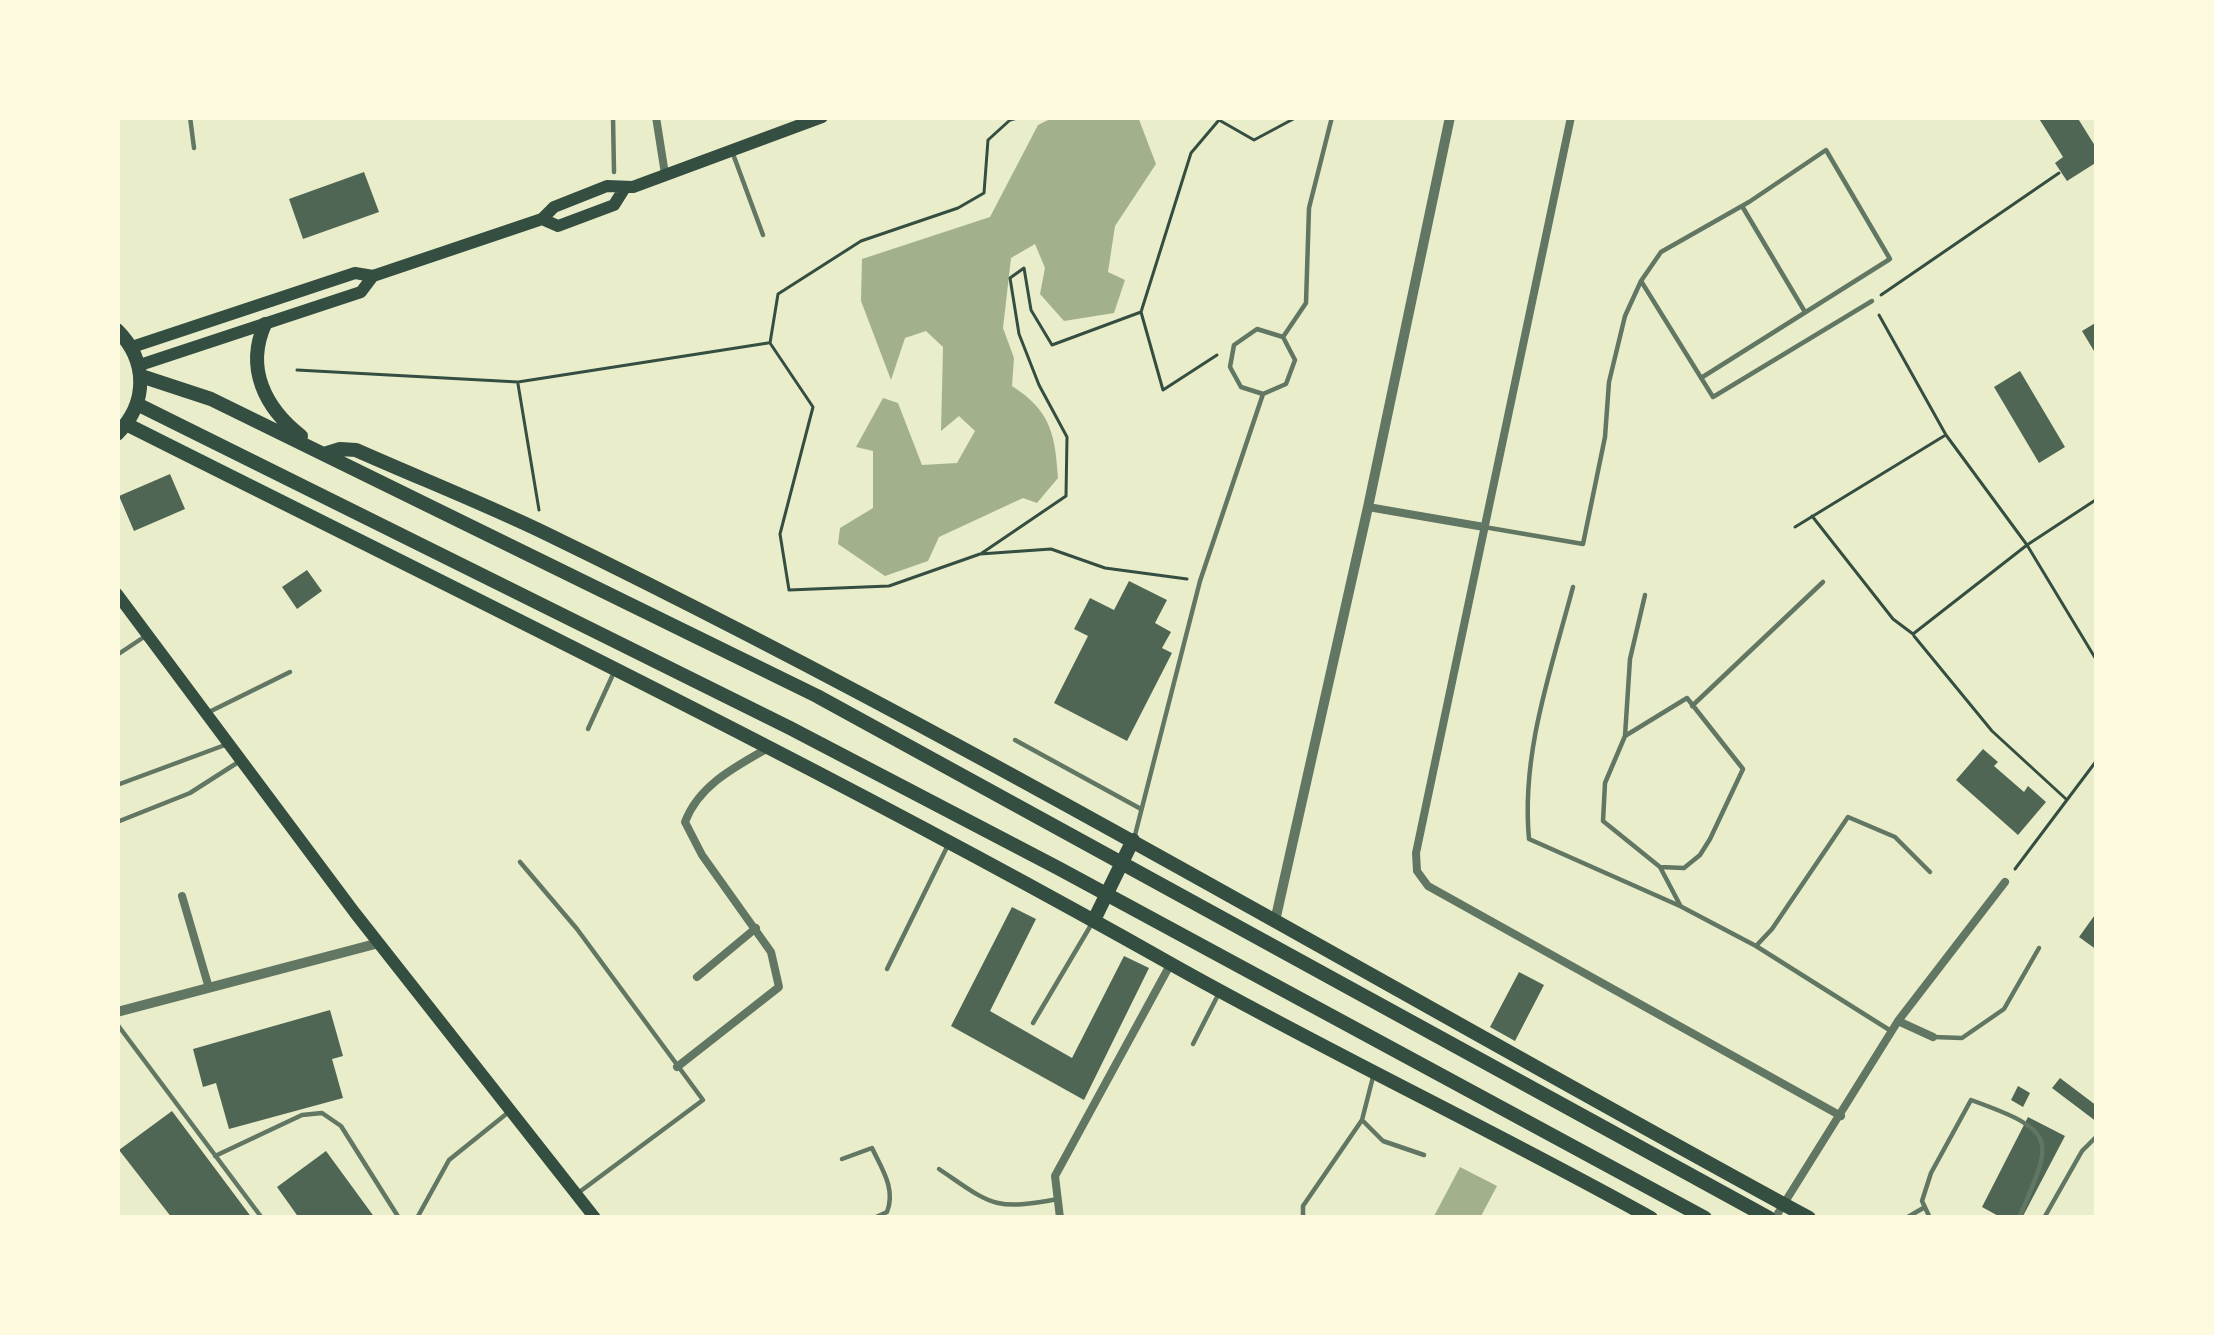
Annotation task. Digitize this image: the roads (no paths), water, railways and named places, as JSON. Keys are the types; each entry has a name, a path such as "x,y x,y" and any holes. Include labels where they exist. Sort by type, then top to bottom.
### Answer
{"main road":[{"path":"132,347 355,273 373,277 542,219 554,207 608,187 624,190 822,117"},
{"path":"140,371 361,292 373,277"},
{"path":"265,324 256,352 266,397 280,419 324,454"},
{"path":"117,330 132,347 140,371 137,404 122,429 770,747 1651,1218"},
{"path":"140,371 324,454 817,696 1269,945 1776,1213 1809,1218"},
{"path":"137,404 790,728 1694,1216"},
{"path":"324,454 356,450 543,532 760,640 1133,840 1776,1213"},
{"path":"117,594 379,943 595,1218"},
{"path":"1094,920 1133,840"},
{"path":"1269,945 1275,921"}],"street":[{"path":"656,117 665,174"},
{"path":"1275,921 1450,117"},
{"path":"1571,117 1416,853 1417,872 1428,886 1841,1116"},
{"path":"1368,507 1484,527"},
{"path":"677,1067 779,987 772,952 702,855 685,822 693,800 770,747"},
{"path":"1776,1213 1898,1021 2005,882"},
{"path":"182,896 209,988"},
{"path":"697,976 756,928"},
{"path":"117,1012 379,943"},
{"path":"1060,1218 1054,1176 1171,964"},
{"path":"1898,1021 1933,1036"}],"lane":[{"path":"190,117 194,148"},
{"path":"613,117 614,172"},
{"path":"1283,337 1306,303 1309,208 1332,117"},
{"path":"731,149 763,235"},
{"path":"1484,527 1583,544 1605,437 1609,382 1624,316 1641,281 1661,252 1826,150 1890,259 1701,378"},
{"path":"1742,206 1805,312"},
{"path":"1641,281 1713,397 1872,301"},
{"path":"1257,329 1283,337 1294,360 1286,384 1263,394 1241,387 1230,367 1234,345 1257,329"},
{"path":"1133,840 1200,581 1263,394"},
{"path":"1692,706 1823,582"},
{"path":"1573,587 1533,742 1525,797 1529,839 1680,906 1756,946 1892,1031"},
{"path":"1645,595 1630,659 1624,736 1605,783 1603,821 1660,866 1680,906"},
{"path":"117,655 148,634"},
{"path":"588,729 615,670"},
{"path":"208,713 290,672"},
{"path":"1624,736 1687,698 1743,769 1700,855 1684,868 1660,866"},
{"path":"1015,740 1143,810"},
{"path":"117,785 230,743"},
{"path":"117,822 190,793 242,759"},
{"path":"1756,946 1848,818 1895,837 1930,872"},
{"path":"887,969 949,843"},
{"path":"520,862 577,929 703,1100 577,1194"},
{"path":"1033,1023 1094,920"},
{"path":"1933,1036 1962,1038 2004,1009 2039,948"},
{"path":"1192,1044 1221,990"},
{"path":"117,1024 262,1218"},
{"path":"1303,1218 1303,1206 1362,1120 1375,1072"},
{"path":"1930,1218 1922,1201 1931,1173 1972,1100 2036,1130 2044,1145 2045,1158 2019,1218"},
{"path":"417,1218 449,1160 512,1109"},
{"path":"215,1156 302,1115 322,1113 341,1126 399,1218"},
{"path":"1362,1120 1382,1141 1424,1155"},
{"path":"2044,1218 2082,1151 2097,1136"},
{"path":"842,1160 872,1148 891,1192 886,1212 874,1218"},
{"path":"939,1169 992,1206 1058,1199"},
{"path":"1906,1218 1924,1207"}]}
